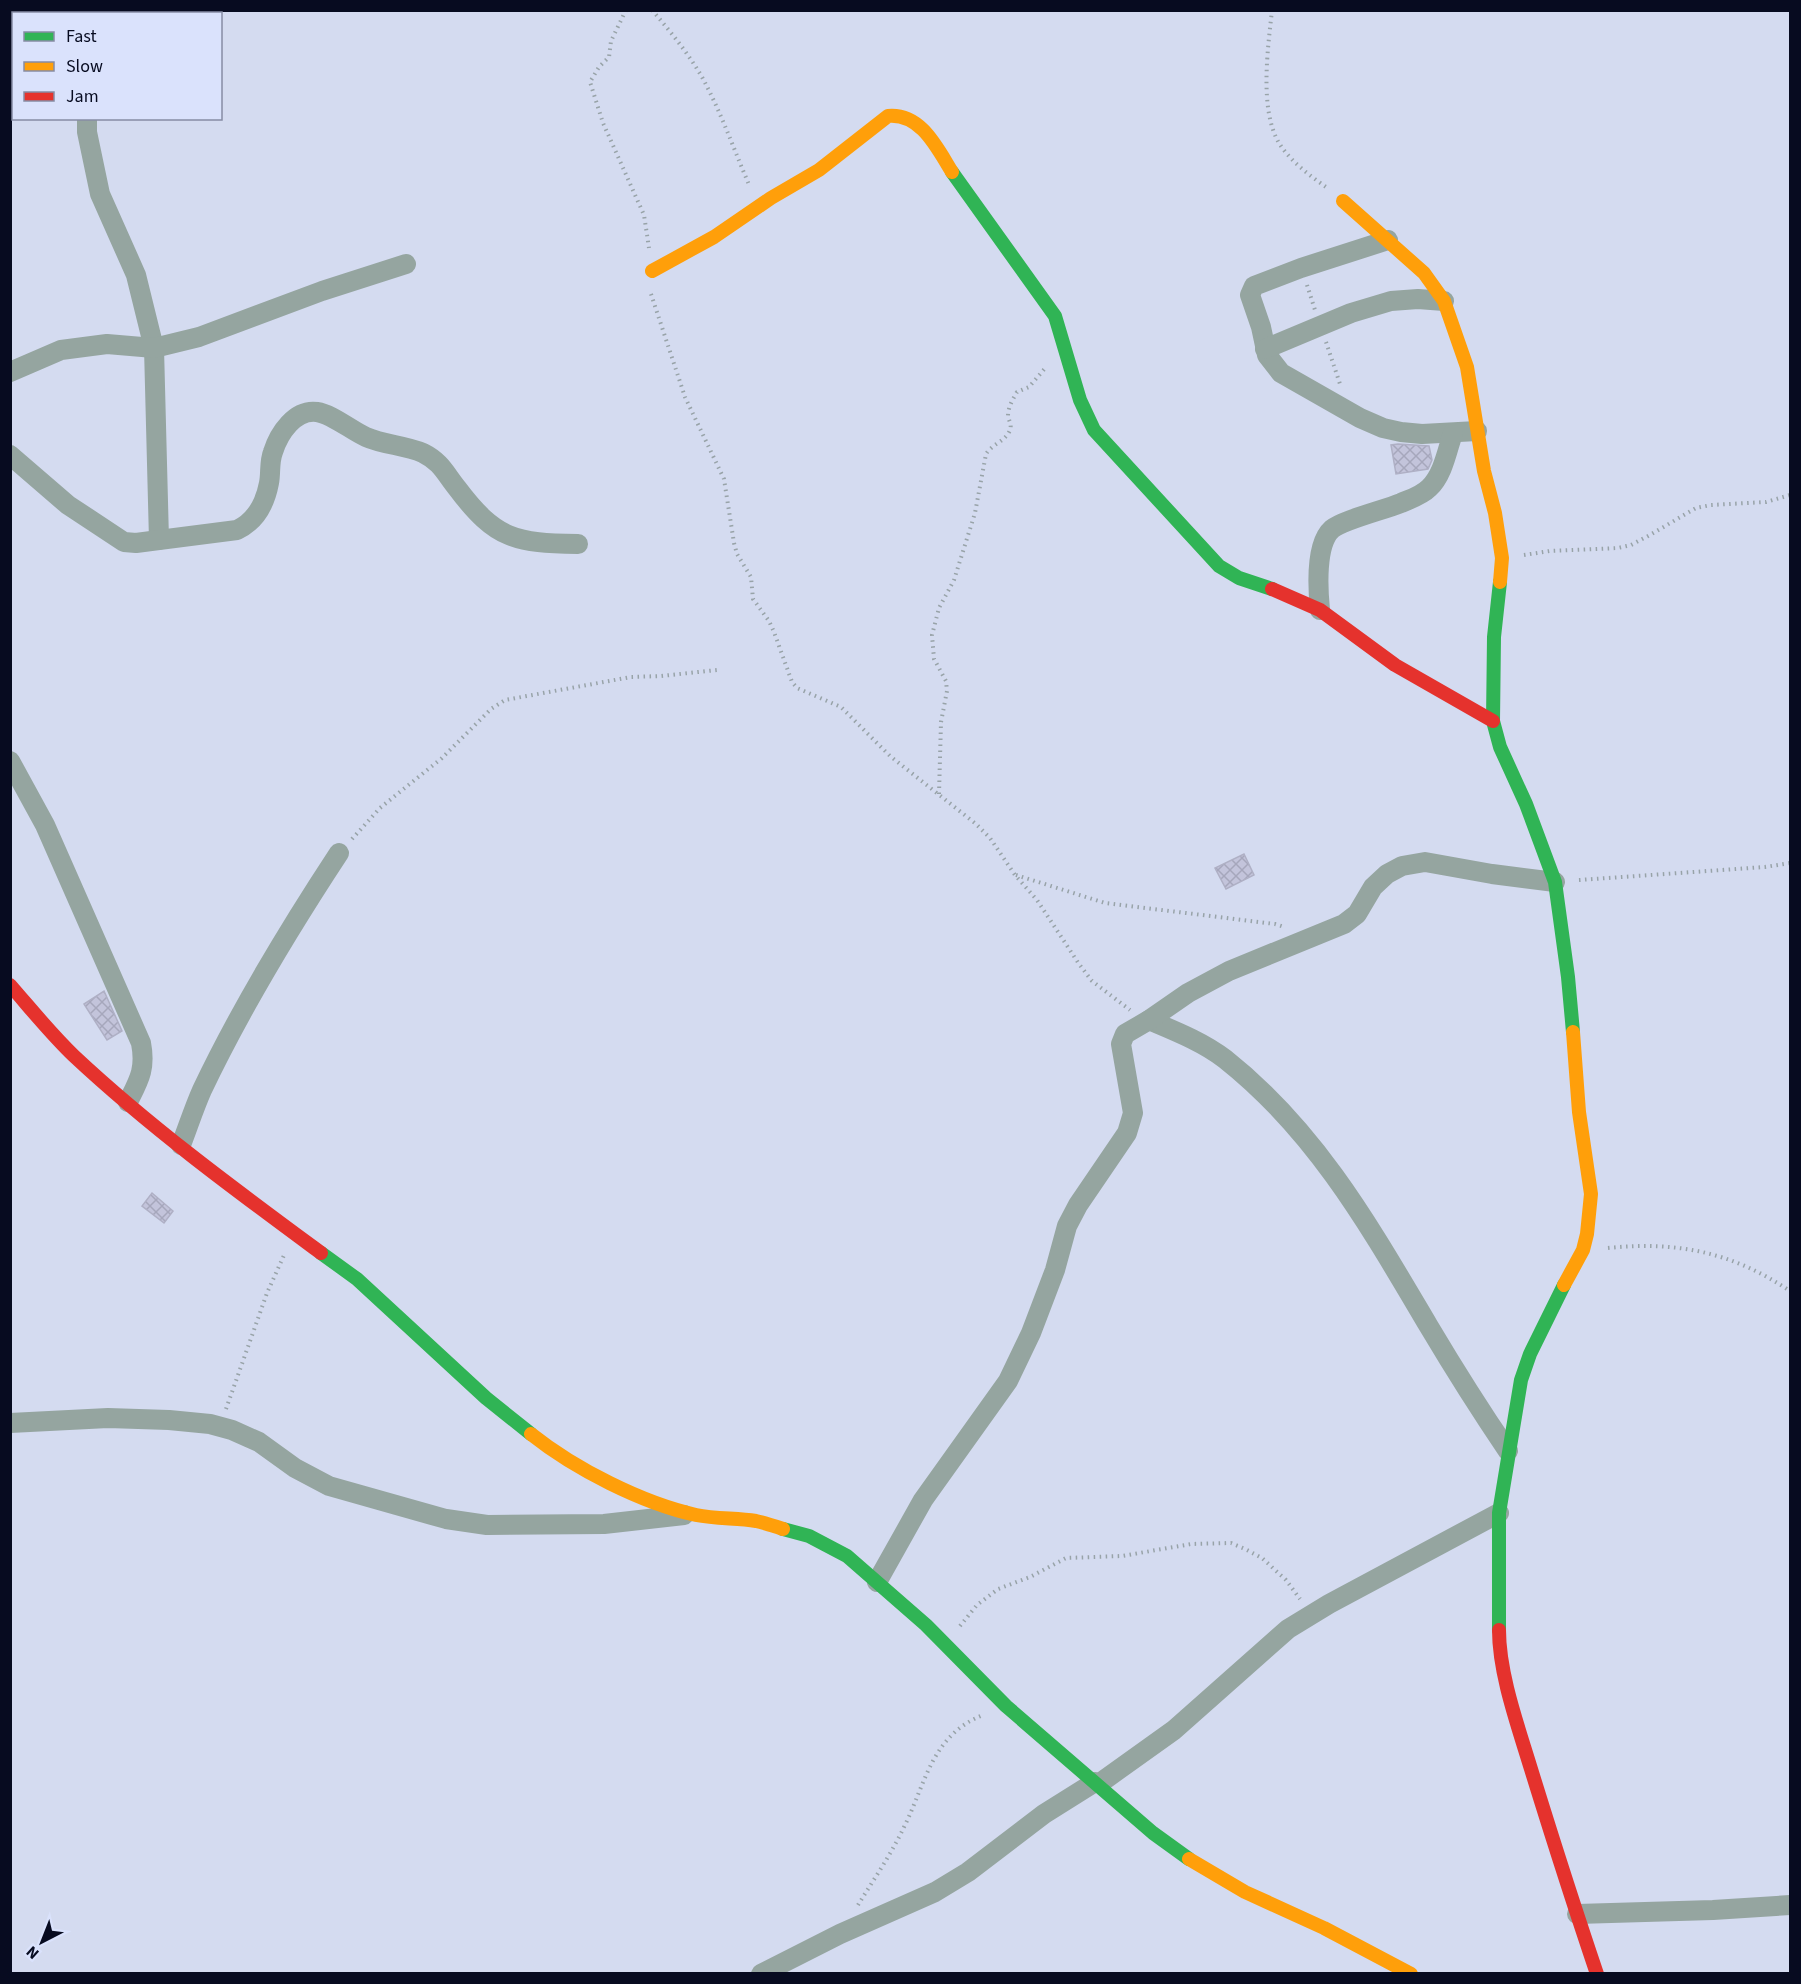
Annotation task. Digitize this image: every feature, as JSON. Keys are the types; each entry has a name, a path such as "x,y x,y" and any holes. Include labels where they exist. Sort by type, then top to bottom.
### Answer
{"street":[{"path":"652,271 714,237 819,170 888,116 899,115 910,119 936,146 967,195 1055,316 1080,400 1094,430 1219,566 1239,578 1270,588 1320,610 1395,665 1493,721"},
{"path":"87,120 87,132 100,194 136,275 154,348 159,540"},
{"path":"1343,201 1424,273 1444,301 1467,367 1484,471 1495,513 1502,558 1494,637 1493,721 1500,747 1526,804 1555,882 1568,977 1579,1112 1591,1194 1583,1250 1550,1310 1521,1380 1499,1513 1499,1641 1507,1684 1535,1784 1597,1974"},
{"path":"1388,240 1268,279 1254,286 1250,295 1261,327 1265,349 1272,364 1281,373 1383,428 1401,432 1453,434 1477,431"},
{"path":"10,372 61,350 107,344 154,348 199,337 322,291 406,264"},
{"path":"1265,349 1351,313 1391,301 1418,299 1444,301"},
{"path":"10,454 68,505 124,542 136,543 237,530 247,525 262,505 269,483 272,453 280,436 292,421 305,412 319,412 366,438 386,444 410,447 427,455 441,465 471,506 494,527 508,536 542,544 578,544"},
{"path":"1320,610 1317,584 1323,547 1332,529 1389,508 1428,490 1439,474 1453,434"},
{"path":"10,761 45,825 141,1043 144,1058 142,1073 128,1102"},
{"path":"181,1145 201,1091 231,1033 302,909 339,853"},
{"path":"877,1582 923,1500 1008,1381 1055,1270 1067,1226 1078,1205 1127,1133 1133,1113 1120,1044 1125,1034 1188,993 1228,971 1344,924 1357,914 1373,887 1387,874 1402,866 1425,862 1555,882"},
{"path":"10,985 73,1055 225,1182 357,1279 486,1398 540,1441 585,1470 626,1490 693,1514 756,1521 808,1536 847,1556 926,1625 1006,1706 1153,1833 1184,1856 1245,1892 1324,1928 1411,1974"},
{"path":"1149,1020 1183,1034 1224,1058 1258,1089 1312,1146 1376,1236 1428,1326 1508,1451"},
{"path":"10,1424 108,1418 169,1420 219,1427 259,1442 296,1468 329,1486 446,1519 487,1526 604,1524 693,1514"},
{"path":"761,1974 840,1934 935,1892 968,1872 1044,1814 1095,1782 1100,1783 1116,1773 1174,1730 1288,1629 1311,1614 1499,1513"},
{"path":"1577,1914 1791,1905"}],"path":[{"path":"626,10 611,41 609,57 599,67 590,82 603,123 644,215 652,271 651,295 685,397 724,479 730,526 737,554 751,577 756,604 769,621 792,682 797,688 841,707 890,756 976,824 990,838 1015,875 1038,900 1092,981 1126,1008 1149,1020"},
{"path":"652,10 701,76 759,207"},
{"path":"1272,10 1266,58 1271,125 1280,144 1296,162 1343,201"},
{"path":"1301,268 1351,412"},
{"path":"939,795 941,722 947,691 946,681 934,659 931,644 939,608 954,580 975,513 986,454 1009,432 1011,426 1008,417 1017,392 1029,387 1040,377 1065,344"},
{"path":"1502,558 1551,551 1618,548 1639,540 1696,508 1766,502 1791,495"},
{"path":"339,853 380,808 442,758 490,709 505,700 631,677 717,670"},
{"path":"1555,882 1711,872 1791,863"},
{"path":"1015,875 1105,903 1275,924 1313,937"},
{"path":"219,1427 267,1293 293,1233"},
{"path":"1583,1250 1637,1245 1689,1248 1717,1255 1773,1279 1791,1291"},
{"path":"943,1644 977,1605 998,1589 1030,1577 1060,1560 1122,1556 1191,1544 1231,1543 1262,1558 1286,1580 1311,1614"},
{"path":"840,1934 905,1825 930,1763 960,1727 969,1720 1006,1706"}],"building":[{"path":"1391,445 1429,446 1432,460 1428,469 1396,474"},
{"path":"1244,854 1254,875 1226,889 1215,868"},
{"path":"104,991 122,1031 107,1040 84,1004"},
{"path":"152,1193 173,1211 164,1223 142,1206"}],"traffic: fast":[{"path":"952,172 1055,316 1080,400 1094,430 1219,566 1239,578 1272,589"},
{"path":"1500,582 1494,637 1493,721 1500,747 1526,804 1555,882 1573,1032"},
{"path":"321,1253 357,1279 486,1398 531,1434"},
{"path":"1499,1630 1499,1513 1521,1380 1530,1354 1564,1285"},
{"path":"783,1529 809,1536 847,1556 926,1625 1006,1706 1153,1833 1189,1859"}],"traffic: slow":[{"path":"652,271 714,237 771,198 819,170 888,116 910,120 919,126 934,143 952,172"},
{"path":"1343,201 1424,273 1444,301 1467,367 1484,471 1495,513 1502,558 1500,582"},
{"path":"1564,1285 1583,1250 1591,1194 1579,1112 1573,1032"},
{"path":"531,1434 588,1472 675,1510 696,1515 756,1521 783,1529"},
{"path":"1189,1859 1245,1892 1324,1928 1411,1974"}],"traffic: jam":[{"path":"1272,589 1320,610 1395,665 1493,721"},
{"path":"10,985 66,1048 103,1083 164,1134 321,1253"},
{"path":"1499,1630 1502,1664 1515,1718 1597,1974"}]}
